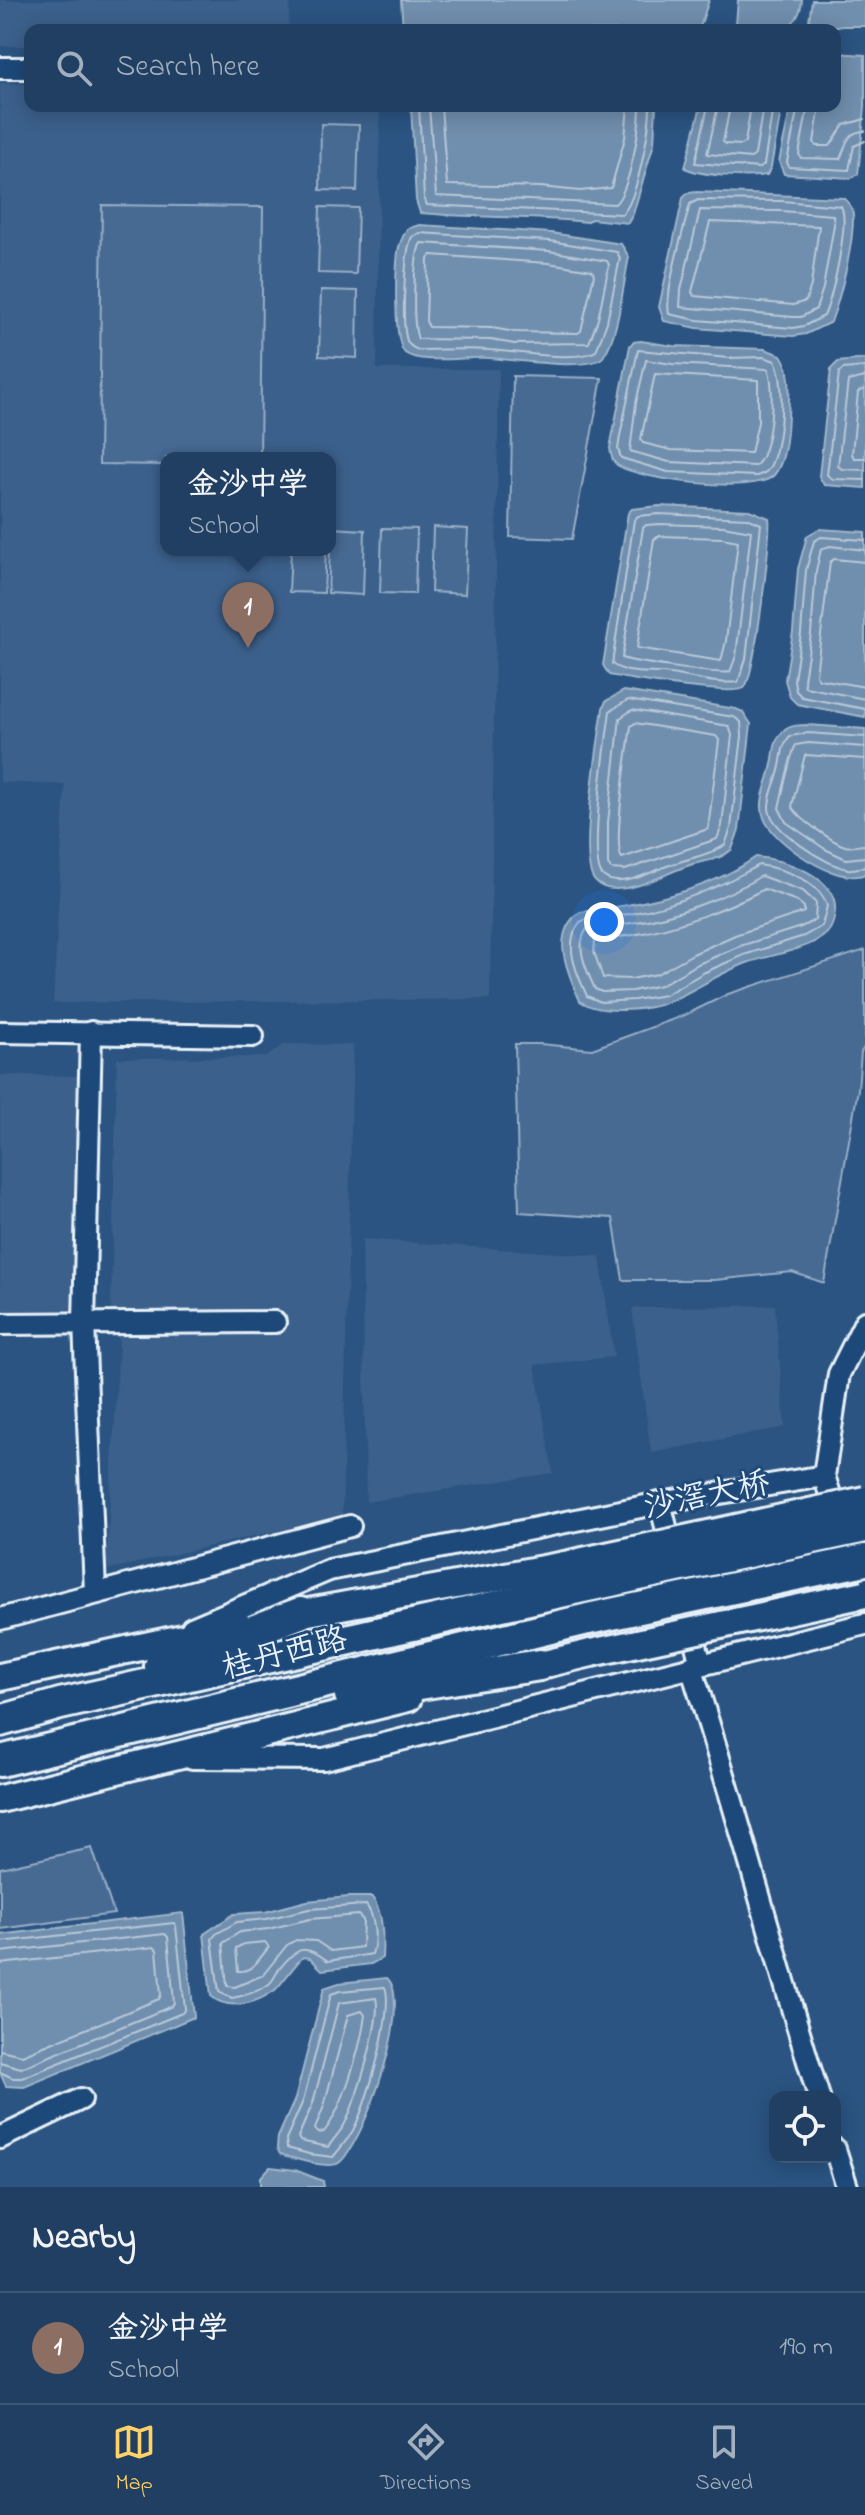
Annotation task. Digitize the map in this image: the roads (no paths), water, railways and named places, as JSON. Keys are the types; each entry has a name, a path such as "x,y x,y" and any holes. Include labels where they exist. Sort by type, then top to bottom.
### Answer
{"highway":[{"name":"沙滘大桥","path":"571,1577 865,1527"},
{"name":"桂丹西路","path":"0,1761 588,1619 865,1560"},
{"name":"桂丹西路","path":"0,1721 571,1577"},
{"path":"60,1704 300,1613"},
{"path":"150,1726 540,1665"}],"main road":[{"name":"沙滘大桥","path":"571,1577 865,1500"},
{"path":"0,1677 300,1613 571,1577"},
{"path":"0,1799 540,1665 865,1594"}],"street":[{"path":"0,68 24,68"},
{"path":"0,1032 253,1036"},
{"path":"91,1032 84,1323 95,1592"},
{"path":"0,1324 275,1322"},
{"path":"865,1322 839,1374 824,1476 865,1600"},
{"path":"151,1645 329,1570 660,1503 824,1476"},
{"path":"660,1503 696,1666 785,1987 817,2091"},
{"path":"0,1619 350,1526"},
{"path":"168,1758 324,1759 865,1624"},
{"path":"0,2138 81,2099"},
{"path":"839,2163 847,2187"}],"water":[{"path":"401,0 709,0 701,24 403,24"},
{"path":"738,0 802,0 800,12 790,24 736,24"},
{"path":"812,0 865,0 865,26 812,24 809,20"},
{"path":"841,53 865,55 865,107 858,174 851,178 784,174 779,162 790,112 841,112"},
{"path":"411,112 656,112 654,143 628,223 420,213 416,200"},
{"path":"699,112 781,112 767,175 725,176 685,168"},
{"path":"688,193 844,198 853,214 851,239 843,284 831,322 806,334 793,336 697,328 664,321 659,307 683,198"},
{"path":"419,225 551,233 621,244 629,257 617,323 603,357 583,364 567,364 489,358 422,359 405,353 397,321 398,252 407,229"},
{"path":"633,342 673,346 765,349 781,355 789,377 789,400 785,447 774,475 763,481 723,485 648,476 615,463 610,448 630,346"},
{"path":"865,359 865,488 824,485 819,476 831,369 838,362"},
{"path":"659,506 749,510 769,518 761,607 753,661 744,688 721,690 636,680 609,675 603,665 628,513 632,509"},
{"path":"819,529 865,532 865,717 797,704 790,697 785,680 798,569 807,536"},
{"path":"624,691 736,709 743,712 751,724 739,830 732,849 719,858 643,884 617,889 600,885 594,880 588,849 603,708 606,701"},
{"path":"808,725 865,729 865,874 854,876 824,869 780,839 764,818 763,798 776,741 787,728"},
{"path":"756,857 794,866 828,888 834,899 835,911 827,933 800,948 737,967 661,1004 611,1010 580,1001 567,966 563,942 565,931 580,912 625,905 694,888"},
{"path":"372,1897 376,1903 382,1926 382,1958 371,1964 322,1970 310,1958 303,1957 275,1990 260,1999 234,2005 211,1996 204,1934 234,1914 265,1912 307,1901"},
{"path":"183,1913 194,2017 24,2087 6,2086 0,2073 0,1935"},
{"path":"387,1978 394,1992 391,2041 373,2100 350,2149 340,2162 328,2165 280,2154 278,2137 295,2099 324,1988 339,1983"},
{"path":"270,2167 295,2170 323,2181 324,2187 261,2187 261,2177"}],"place":[{"name":"金沙中学","path":"248,648"}]}
